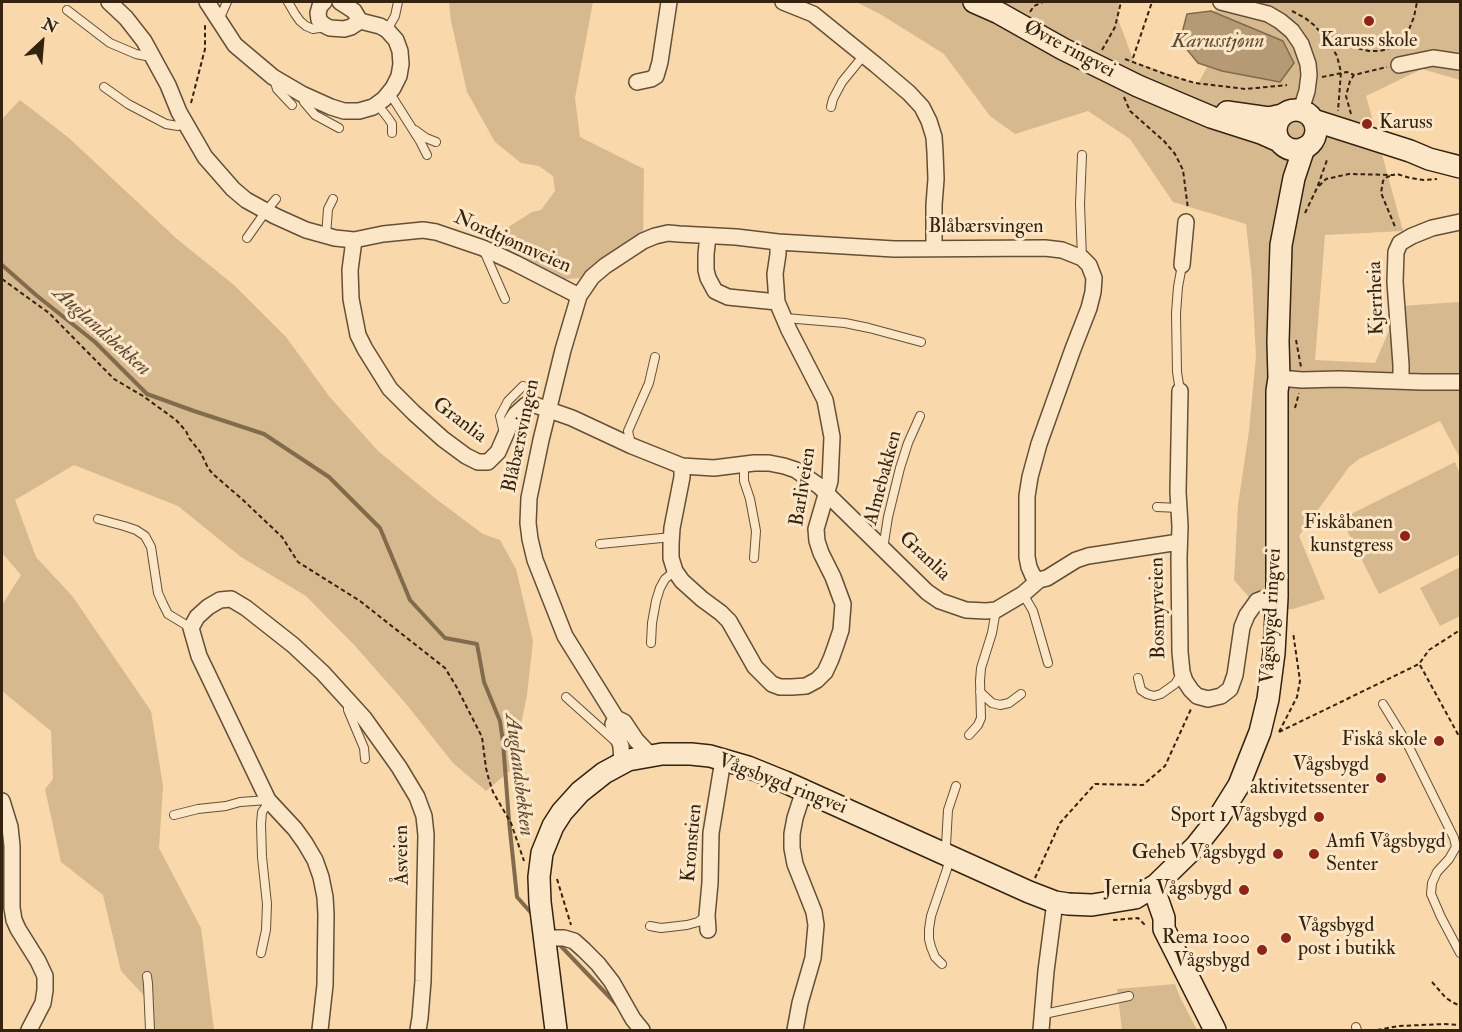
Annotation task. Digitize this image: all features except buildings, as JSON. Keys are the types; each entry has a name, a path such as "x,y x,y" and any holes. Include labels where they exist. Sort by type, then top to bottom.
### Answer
{"street":[{"name":"Nordtjønnveien","path":"109,2 144,41 204,157 246,200 271,205 306,230 326,236 354,240 423,230 436,232 483,248 579,296"},
{"path":"207,2 235,45 297,99 344,111 358,111 373,107 389,92 399,76 400,51 396,40 387,30 360,21 354,11 340,2"},
{"path":"324,2 318,13 319,20 324,26 344,29 357,25 360,21"},
{"path":"637,82 656,76 669,2"},
{"path":"783,2 813,14 909,93 922,107 934,137 936,179 934,248"},
{"name":"Øvre ringvei","path":"974,2 1122,78 1166,96 1220,111 1269,118 1297,132"},
{"path":"1221,2 1268,14 1292,31 1301,44 1308,63 1309,75 1297,132 1376,153 1413,160 1429,159 1461,167"},
{"path":"1399,65 1432,58 1461,62"},
{"name":"Vågsbygd ringvei","path":"556,1030 544,940 539,877 542,853 553,826 562,812 621,754 636,758 662,754 691,754 723,759 804,790 1055,902 1092,905 1136,898 1156,885 1197,846 1239,785 1254,749 1270,683 1274,653 1276,597 1280,279 1283,235 1294,178 1297,132"},
{"name":"Bosmyrveien","path":"1182,266 1186,222"},
{"name":"Kjerrheia","path":"1401,381 1395,282 1396,252 1400,243 1432,228 1461,222"},
{"name":"Blåbærsvingen","path":"651,756 624,722 616,718 565,636 531,546 528,523 529,498 563,350 579,296 592,277 643,241 668,233 885,249 1045,248 1062,250 1082,258"},
{"path":"708,236 706,270 712,288 728,297 777,302"},
{"name":"Granlia","path":"354,240 351,299 358,335 364,349 390,389 443,439 466,456 478,462 488,462 498,452 516,414 526,405 535,405 572,418 682,466 714,468 769,463 784,466 796,470 826,493 918,584 940,601 966,610 996,610"},
{"name":"Barliveien","path":"675,571 682,581 729,621 755,668 772,684 780,687 806,686 825,672 841,630 843,604 817,541 816,530 830,481 832,437 825,400 777,302 775,274 778,242"},
{"path":"1082,258 1089,265 1094,278 1093,292 1033,463 1027,518 1029,567 1033,576 1039,579 1047,578 1076,560 1088,556 1179,542"},
{"path":"1279,378 1461,382"},
{"name":"Bosmyrveien","path":"1180,391 1178,484 1180,652 1185,681 1197,696"},
{"path":"675,571 672,558 672,537 682,466"},
{"path":"996,610 1023,594 1039,579"},
{"path":"1197,696 1208,699 1221,696 1230,689 1235,675 1242,627 1247,615 1257,601 1276,597"},
{"name":"Åsveien","path":"191,628 197,617 220,600 231,599 246,608 293,645 349,701 399,767 417,797 424,816 426,835 423,981 418,1030"},
{"path":"191,628 199,656 268,801 306,843 321,877 326,897 326,914 325,985 320,1030"},
{"name":"Blåbærsvingen","path":"616,718 613,724 621,754"},
{"name":"Kronstien","path":"708,922 711,833 723,759"},
{"path":"795,1030 813,958 816,925 814,912 795,864 792,848 795,818 804,790"},
{"path":"2,801 10,827 12,846 14,920 39,961 45,976 43,1003 29,1030"},
{"path":"1156,885 1156,895 1164,918 1164,929 1215,1030"},
{"path":"1136,898 1153,921 1164,929"},
{"path":"1041,1030 1055,902"},
{"path":"544,940 564,938 574,941 584,950 612,982 633,1019 642,1030"}],"lane":[{"path":"219,21 226,2"},
{"path":"288,2 306,26 313,29 324,26"},
{"path":"387,30 395,16 398,2"},
{"path":"67,10 110,44 136,54 151,55"},
{"path":"831,107 842,82 864,55"},
{"path":"104,87 128,104 166,124 178,126 185,124"},
{"path":"389,92 427,155"},
{"path":"297,99 304,102 315,115 339,128"},
{"path":"377,104 392,124 393,133"},
{"path":"411,127 436,142"},
{"path":"1082,155 1080,204 1082,258"},
{"path":"326,236 328,209 333,199"},
{"path":"247,238 271,205"},
{"path":"483,248 505,299"},
{"name":"Bosmyrveien","path":"1180,391 1176,372 1176,313 1182,266"},
{"path":"783,317 845,323 921,342"},
{"path":"632,446 628,431 649,383 655,357"},
{"path":"505,436 500,416 508,401 523,386"},
{"name":"Almebakken","path":"883,549 900,468 920,416"},
{"path":"744,465 744,481 756,531 754,558"},
{"path":"1157,507 1179,508"},
{"path":"98,519 136,530 145,536 151,547 158,593 168,614 191,628"},
{"path":"600,544 672,537"},
{"path":"651,643 652,622 660,588 665,579 675,571"},
{"path":"1023,594 1033,611 1048,663"},
{"path":"969,735 981,718 981,668 990,643 996,610"},
{"path":"1138,678 1142,690 1154,696 1175,684 1182,672"},
{"path":"980,692 992,703 1000,705 1012,701 1021,694"},
{"path":"566,697 621,754"},
{"name":"Åsveien","path":"349,701 348,710 363,745 365,759"},
{"path":"1383,704 1407,742 1459,845 1437,872 1431,883 1431,894 1461,953"},
{"path":"942,964 936,957 928,939 931,916 950,855 946,844 948,810 956,786"},
{"path":"174,815 240,802 268,801"},
{"path":"261,953 267,911 261,824 262,812 268,801"},
{"path":"650,926 661,928 687,925 702,920 708,922"},
{"path":"147,976 150,1030"},
{"path":"1044,1014 1129,996"}],"path":[{"path":"185,124 205,49 207,2"},
{"path":"1029,15 1034,6 1042,2"},
{"path":"1102,50 1115,27 1121,2"},
{"path":"1133,58 1152,2"},
{"path":"1329,42 1369,51 1388,49 1401,42 1408,32 1417,2"},
{"path":"1119,57 1195,83 1246,89 1287,84"},
{"path":"1320,78 1347,72 1354,75 1399,65"},
{"path":"1354,75 1346,96 1350,113 1355,120"},
{"path":"1124,92 1130,111 1164,141 1181,164 1188,205 1186,222"},
{"path":"1328,160 1317,188 1326,178 1349,174 1397,174 1424,180 1443,179"},
{"path":"1393,175 1385,178 1381,193 1400,243"},
{"path":"2,279 49,313 114,379 143,396 176,420 186,431 213,474 282,537 298,562 360,601 445,669 482,737 486,768 493,792 511,823 526,867 529,873 539,877"},
{"path":"1278,733 1419,664 1429,650 1461,630"},
{"path":"1419,664 1461,738"},
{"path":"1029,892 1060,823 1095,784 1143,785 1165,766 1197,696"},
{"path":"1432,982 1446,998 1461,1006"},
{"path":"1377,1030 1399,1026 1461,1025"}],"shaded area":[{"path":"449,2 593,2 575,98 580,137 644,169 643,239 593,277 542,281 474,249 532,212 541,210 555,191 553,176 539,166 521,163 495,142 467,92"},
{"path":"856,2 1119,2 1118,19 1134,62 1198,84 1207,67 1280,82 1283,41 1215,13 1217,2 1460,2 1460,80 1422,69 1366,96 1403,231 1325,235 1315,360 1375,363 1400,306 1460,302 1460,458 1440,421 1359,459 1349,467 1299,536 1325,599 1293,609 1261,611 1234,580 1238,505 1249,431 1256,356 1252,279 1246,224 1173,202 1130,139 1088,111 1015,134 990,116 944,54 880,14"},
{"path":"20,100 69,138 177,239 234,285 286,337 329,396 378,451 483,534 500,540 516,569 533,641 527,695 512,769 486,791 453,763 407,705 356,647 306,596 241,557 178,506 74,465 15,500 36,557 73,597 151,711 163,786 159,848 201,928 214,1030 153,1030 149,1001 121,971 103,895 61,862 45,789 53,779 51,731 2,691 2,605 21,575 2,553 2,119"},
{"name":"Fiskåbanen kunstgress","path":"1455,462 1460,474 1460,554 1379,594 1341,519"},
{"path":"1460,567 1460,616 1440,626 1420,588"},
{"path":"1175,984 1197,1030 1122,1030 1117,989"}],"water":[{"name":"Karusstjønn","path":"1211,11 1283,41 1294,63 1280,82 1222,71 1198,63 1180,41 1187,14"}],"waterway":[{"name":"Auglandsbekken","path":"2,265 95,342 147,394 264,434 329,477 380,528 410,600 445,638 477,644 484,682 500,721 517,897 533,915"},
{"name":"Auglandsbekken","path":"558,943 617,1005"}],"place":[{"name":"Karuss skole","path":"1369,21"},
{"name":"Karuss","path":"1367,124"},
{"name":"Fiskåbanen kunstgress","path":"1405,536"},
{"name":"Fiskå skole","path":"1439,741"},
{"name":"Vågsbygd aktivitetssenter","path":"1381,778"},
{"name":"Sport 1 Vågsbygd","path":"1319,817"},
{"name":"Geheb Vågsbygd","path":"1278,854"},
{"name":"Amfi Vågsbygd Senter","path":"1314,854"},
{"name":"Jernia Vågsbygd","path":"1244,890"},
{"name":"Vågsbygd post i butikk","path":"1286,938"},
{"name":"Rema 1000 Vågsbygd","path":"1262,950"}]}
